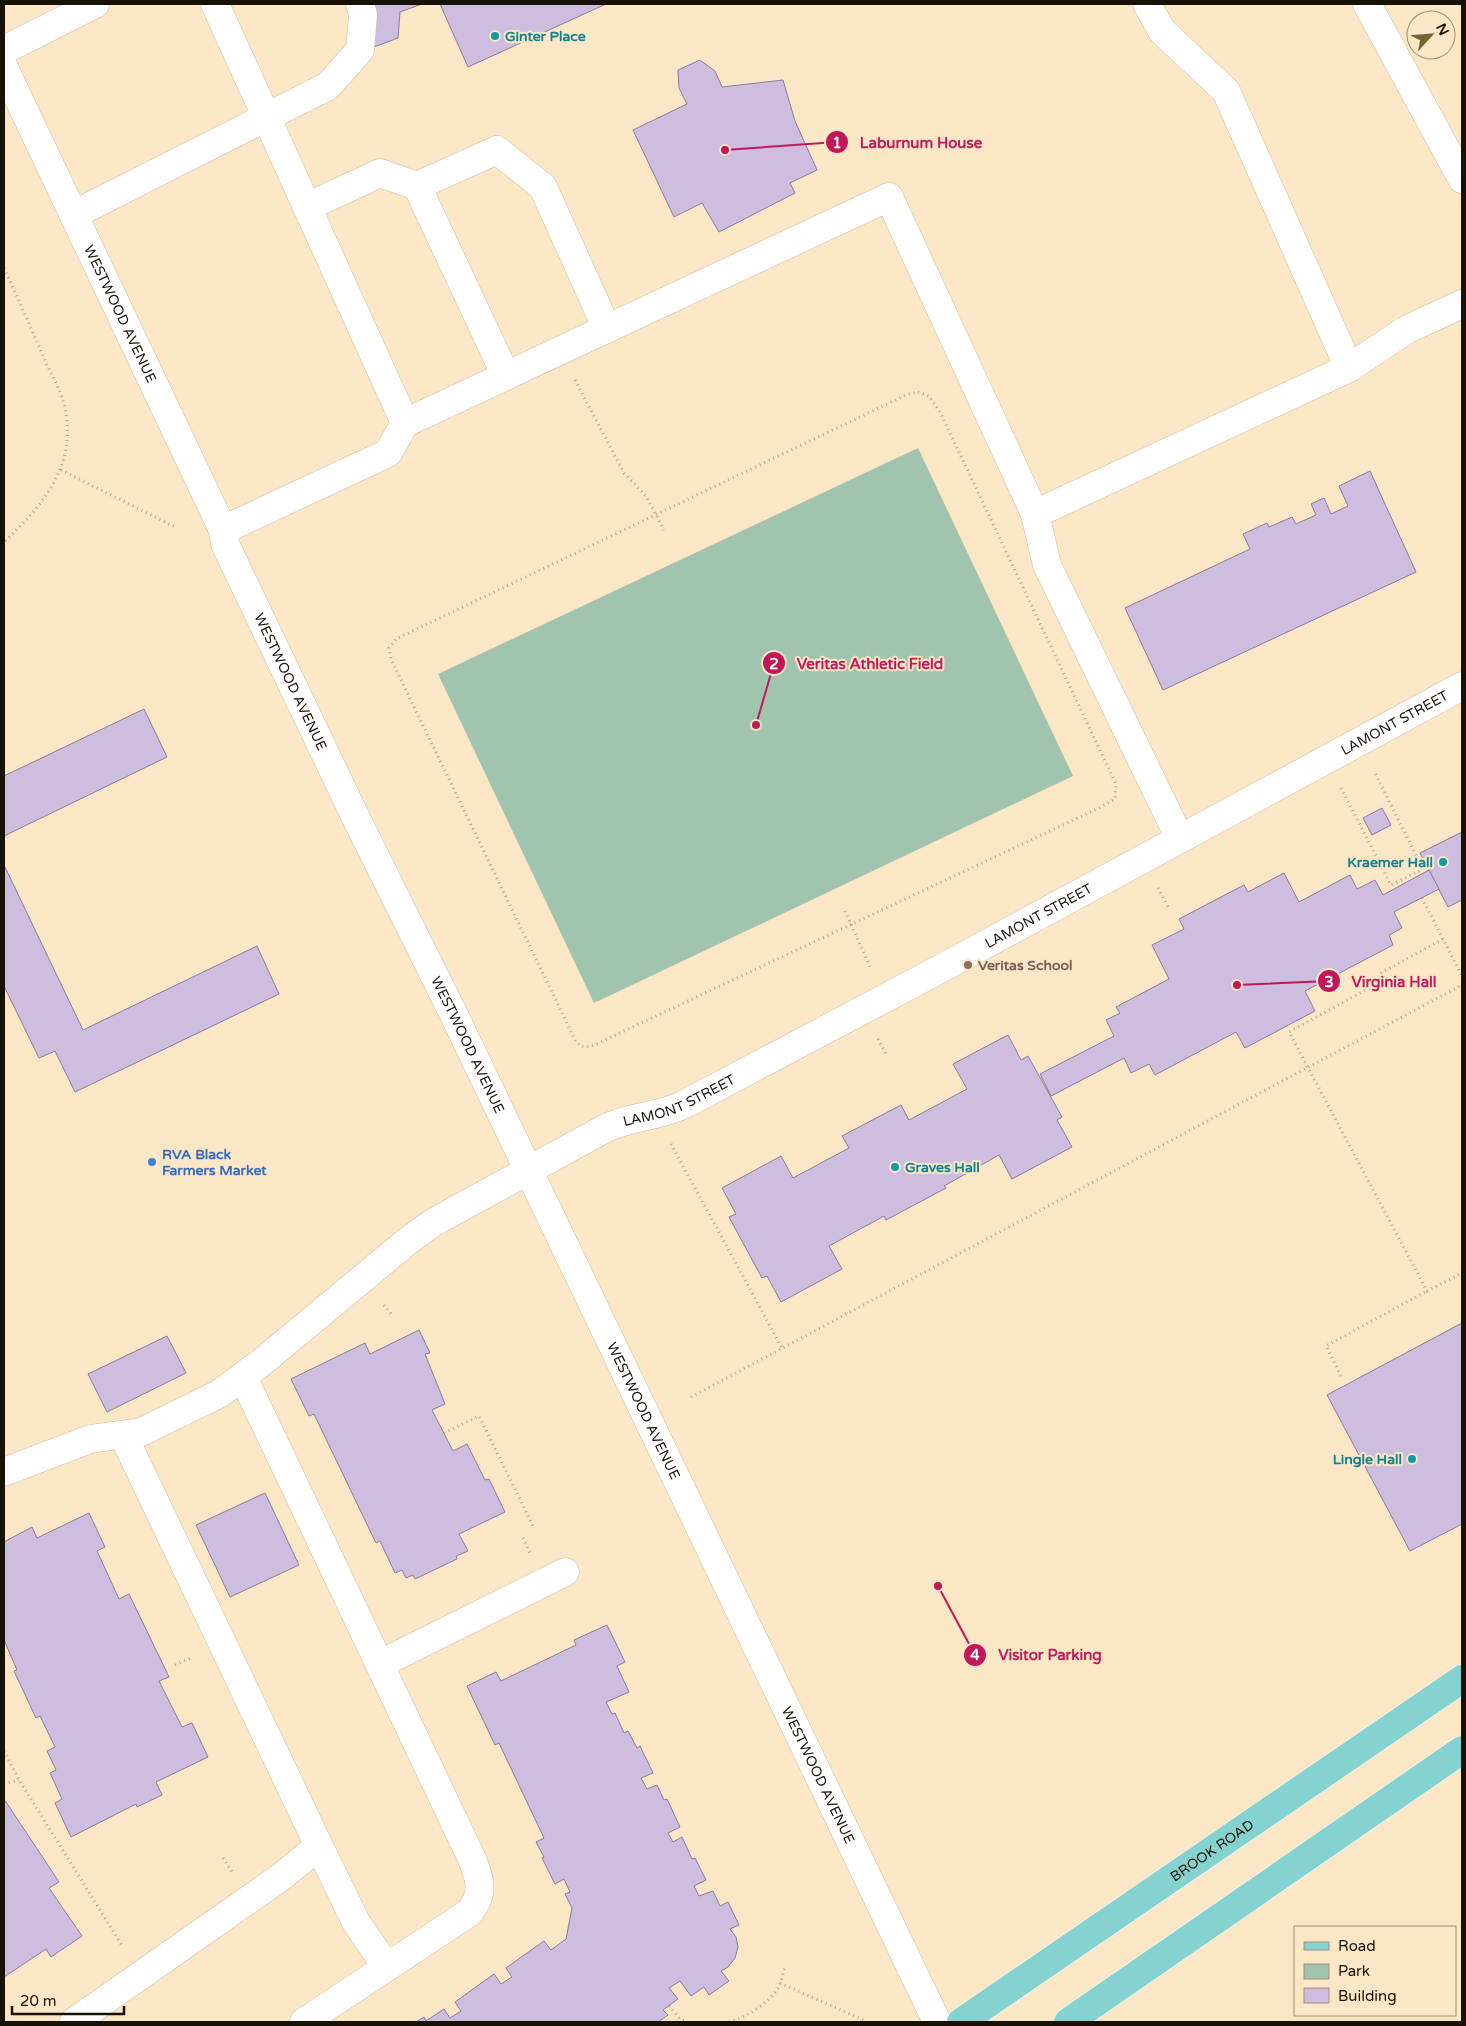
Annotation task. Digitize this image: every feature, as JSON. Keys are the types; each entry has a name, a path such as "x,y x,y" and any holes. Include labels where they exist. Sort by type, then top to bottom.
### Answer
{"main road":[{"name":"BROOK ROAD","path":"960,2022 1462,1679"},
{"path":"1068,2022 1462,1750"}],"street":[{"path":"4,50 95,4"},
{"path":"215,4 405,423"},
{"path":"73,215 328,86 360,50 363,14 360,4"},
{"path":"1147,4 1162,31 1226,91 1349,368"},
{"path":"1367,4 1462,180"},
{"name":"WESTWOOD AVENUE","path":"4,68 223,530 224,544 936,2022"},
{"path":"307,207 380,173 417,186 498,150 543,187 607,329"},
{"path":"417,186 506,376"},
{"path":"223,530 388,453 405,423 889,197 1035,514 1047,565 1180,839"},
{"path":"1035,514 1349,368 1406,330 1462,304"},
{"name":"LAMONT STREET","path":"4,1472 90,1439 123,1435 152,1427 219,1394 243,1377 424,1229 622,1120 662,1114 683,1105 927,976 1462,686"},
{"path":"243,1377 473,1861 481,1889 477,1901 470,1912 304,2022"},
{"path":"123,1435 356,1922 386,1966"},
{"path":"380,1664 565,1572"},
{"path":"74,2022 281,1877 319,1846"}],"path":[{"path":"4,268 64,403 68,434 61,470 47,496 4,542"},
{"path":"560,351 624,473 646,496 664,530"},
{"path":"918,392 929,396 945,420 1116,784 1115,799 590,1047 581,1046 576,1042 391,659 389,648 396,639 656,516 908,394 918,392"},
{"path":"61,470 175,527"},
{"path":"1327,759 1390,885 1423,869 1359,742"},
{"path":"1410,875 1412,879"},
{"path":"1154,880 1168,907"},
{"path":"1422,898 1462,976"},
{"path":"845,911 865,957"},
{"path":"1427,1291 1289,1032 1382,981 1378,974 1443,939"},
{"path":"691,1397 1462,985"},
{"path":"682,1166 782,1348"},
{"path":"1341,1376 1326,1346 1462,1273"},
{"path":"444,1433 479,1416 534,1528"},
{"path":"175,1665 196,1656"},
{"path":"4,1751 5,1757 113,1933"},
{"path":"4,1784 19,1780"},
{"path":"729,2022 757,2008 776,1992 784,1968"},
{"path":"780,1983 866,2021"},
{"path":"669,2006 680,2019 687,2022"}],"green space":[{"path":"918,448 1073,776 594,1003 438,674"}],"building":[{"path":"373,4 422,4 400,12 398,38 374,47"},
{"name":"Ginter Place","path":"440,4 606,4 468,67"},
{"path":"700,60 715,71 722,87 783,80 795,121 817,170 790,183 795,193 719,232 702,203 674,217 633,130 687,104 679,88 678,70"},
{"path":"1370,471 1416,572 1163,690 1125,608 1250,549 1243,534 1267,523 1269,527 1292,517 1296,524 1316,515 1311,504 1324,498 1331,514 1348,506 1339,486"},
{"path":"144,709 167,757 4,836 4,776"},
{"path":"1382,808 1391,825 1372,835 1363,818"},
{"name":"Kraemer Hall","path":"1462,832 1462,900 1448,907 1420,853"},
{"path":"4,865 83,1030 257,946 279,994 75,1092 55,1051 39,1058 4,986"},
{"path":"1429,870 1439,889 1394,912 1402,928 1389,935 1393,945 1305,991 1315,1011 1245,1048 1236,1032 1155,1075 1149,1064 1131,1073 1124,1058 1051,1096 1040,1074 1114,1036 1106,1020 1120,1013 1116,1007 1169,979 1152,945 1184,929 1179,919 1244,885 1248,892 1284,873 1299,902 1350,875 1357,889 1375,880 1383,895"},
{"name":"Graves Hall","path":"1008,1035 1021,1060 1028,1056 1062,1117 1057,1120 1072,1147 1012,1179 999,1155 944,1186 946,1188 886,1220 884,1216 829,1246 842,1269 781,1302 767,1276 762,1278 729,1217 736,1214 722,1188 781,1156 793,1178 849,1148 842,1136 901,1105 909,1120 967,1089 953,1064"},
{"name":"Lingle Hall","path":"1462,1323 1462,1524 1410,1551 1327,1395"},
{"path":"419,1330 430,1353 425,1354 445,1404 432,1410 453,1451 467,1444 485,1480 489,1479 505,1512 459,1534 468,1551 456,1556 457,1559 415,1579 413,1575 406,1578 402,1570 395,1573 380,1541 376,1543 314,1414 309,1416 291,1379 365,1343 370,1354"},
{"path":"167,1336 186,1373 107,1412 88,1374"},
{"path":"265,1493 299,1565 230,1597 196,1525"},
{"path":"89,1513 105,1547 97,1551 119,1599 129,1594 169,1677 159,1681 182,1727 192,1723 208,1757 156,1782 162,1795 137,1807 136,1804 71,1837 55,1803 62,1799 50,1773 56,1770 47,1751 55,1747 40,1716 36,1718 14,1671 17,1670 4,1640 4,1542 32,1527 37,1538"},
{"path":"607,1625 625,1662 617,1666 629,1692 606,1702 612,1714 615,1713 624,1733 628,1731 637,1748 640,1746 653,1773 641,1778 647,1789 657,1785 664,1800 667,1799 680,1827 668,1833 673,1842 682,1837 692,1859 695,1858 706,1880 694,1886 699,1896 713,1891 720,1906 728,1902 739,1925 730,1929 736,1937 738,1947 735,1958 728,1967 721,1971 729,1981 709,1995 704,1987 691,1996 680,1981 669,1988 678,1999 663,2010 668,2015 658,2022 416,2022 424,2017 426,2021 444,2009 450,2018 461,2011 455,2002 494,1974 501,1984 512,1977 506,1968 544,1941 551,1950 566,1939 572,1908 565,1894 570,1892 564,1879 555,1884 542,1858 544,1857 536,1842 544,1838 499,1743 495,1745 467,1686 496,1672 501,1681 576,1645 574,1640"},
{"path":"4,1799 59,1882 49,1888 82,1936 51,1957 46,1949 4,1977"}],"place":[{"name":"Ginter Place","path":"495,36"},
{"name":"Laburnum House","path":"725,150"},
{"name":"Veritas Athletic Field","path":"756,725"},
{"name":"Kraemer Hall","path":"1443,862"},
{"name":"Veritas School","path":"968,965"},
{"name":"Virginia Hall","path":"1237,985"},
{"name":"RVA Black Farmers Market","path":"152,1162"},
{"name":"Graves Hall","path":"895,1167"},
{"name":"Lingle Hall","path":"1412,1459"},
{"name":"Visitor Parking","path":"938,1586"}]}
